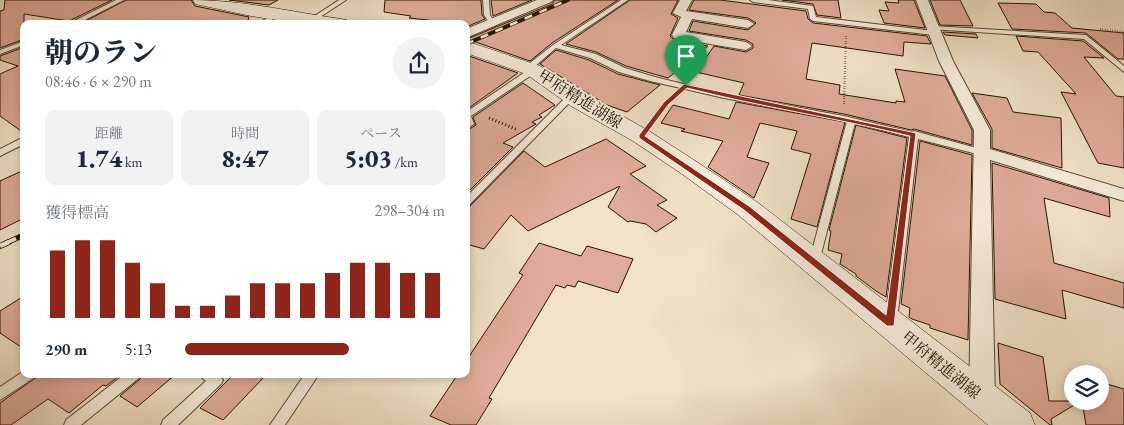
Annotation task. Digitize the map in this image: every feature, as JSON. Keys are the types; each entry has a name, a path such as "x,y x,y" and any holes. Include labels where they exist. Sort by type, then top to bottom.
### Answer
{"main road":[{"path":"201,0 312,20"},
{"name":"甲府精進湖線","path":"470,47 531,69 572,96 641,136 747,208 1016,425"}],"street":[{"path":"470,32 547,0"},
{"path":"686,0 679,13 748,24"},
{"path":"922,0 933,30 982,130 982,398"},
{"path":"688,15 678,35 746,46"},
{"path":"981,152 1124,195"}],"lane":[{"path":"79,20 121,0"},
{"path":"312,20 343,0"},
{"path":"486,0 487,15 492,23"},
{"path":"472,111 531,69 555,46 625,0"},
{"path":"753,0 811,3 813,19 933,30 1086,37 1124,70"},
{"path":"0,52 20,45"},
{"path":"555,46 593,56 630,72 724,96 848,119 981,152"},
{"path":"470,200 572,96"},
{"path":"814,262 848,119"},
{"path":"890,324 914,134"},
{"path":"0,153 20,142"},
{"path":"0,394 23,378"},
{"path":"71,425 129,378"},
{"path":"168,425 216,380 213,378"},
{"path":"277,425 309,378"}],"path":[{"path":"846,22 848,119"},
{"path":"641,136 666,104 686,86"},
{"path":"472,111 532,135"}],"building":[{"path":"5,0 112,0 71,20 24,14 24,20 20,20 20,40 0,48 0,11 4,10"},
{"path":"126,0 191,0 195,6 249,17 248,20 88,20"},
{"path":"229,0 278,0 269,5"},
{"path":"385,0 481,0 482,15 485,19 470,25 470,20 428,20 384,12"},
{"path":"491,0 532,0 493,16"},
{"path":"555,0 618,0 552,43 530,61 470,40 470,38 552,4"},
{"path":"630,0 678,0 671,14 678,18 670,36 674,40 708,46 668,78 626,66 596,52 566,44"},
{"path":"694,0 720,0 806,11 808,19 813,23 927,36 931,44 904,42 903,56 812,43 806,79 840,85 839,94 896,103 896,101 905,102 895,69 945,76 972,130 972,145 914,129 911,130 844,114 739,95 744,83 696,72 714,46 746,52 753,48 753,44 746,40 689,31 693,21 748,30 756,23 748,18 689,10"},
{"path":"782,0 838,0 841,18 817,15 813,4"},
{"path":"898,0 914,0 925,28 884,23 879,10 889,11 885,2 899,3"},
{"path":"930,0 960,0 973,26 940,25"},
{"path":"998,3 1036,4 1044,12 1055,13 1072,28 1124,33 1124,59 1118,59 1086,33 1012,29"},
{"path":"943,32 976,34 978,38 945,35"},
{"path":"1016,36 1083,41 1104,58 1084,57 1116,96 1124,97 1124,168 1098,163 1061,92 1076,94 1038,52 1023,51"},
{"path":"20,48 20,130 0,116 0,74 18,66 0,60 0,56"},
{"path":"556,50 589,60 618,74 660,85 627,112 607,105 540,64"},
{"path":"470,56 518,73 470,107"},
{"path":"523,83 555,105 539,115 542,117 532,122 536,124 503,143 513,147 470,190 470,129 476,125 473,117"},
{"path":"972,93 1007,98 1013,112 1061,118 1062,168 992,148 992,129"},
{"path":"736,102 845,122 817,227 791,219 811,154 791,149 797,131 760,123 747,157 769,163 754,198 708,167 723,141 681,131 685,129 661,123 673,105 729,119"},
{"path":"856,125 907,138 886,297 840,264 842,254 828,250 831,231 829,230"},
{"path":"606,139 646,166 630,174 667,200 657,205 677,218 656,232 646,224 628,222 608,207 620,186 528,231 511,215 484,249 470,245 470,206 524,151 545,167"},
{"path":"920,141 972,155 968,340 930,328 930,325 912,319 909,317 910,308 901,304"},
{"path":"992,163 1109,198 1110,217 1044,198 1054,263 1124,283 1124,308 1062,290 1066,319 995,299"},
{"path":"20,172 20,220 0,230 0,181"},
{"path":"539,243 581,256 587,246 633,259 618,293 578,281 575,287 567,285 565,288 556,285 489,398 492,399 476,425 451,425 430,416 455,378 470,378 470,355 523,275 519,273"},
{"path":"20,298 20,346 0,333 0,311"},
{"path":"998,343 1043,357 1049,401 1064,401 1064,410 1066,410 1051,419 1052,425 1050,425 1000,384"},
{"path":"35,378 117,378 106,386 103,385 69,413 48,399 11,425 0,425 0,403"},
{"path":"171,378 137,407 120,396 140,379"},
{"path":"230,378 263,378 223,420 200,408"},
{"path":"1109,385 1124,389 1124,425 1086,425 1084,410 1109,410"}],"railway":[{"path":"470,42 568,0"},
{"path":"6,243 20,237"},
{"path":"0,246 9,242"}],"route":[{"path":"686,86 724,96 844,118 914,134 890,324 747,208 641,136 666,104 686,86"}]}
